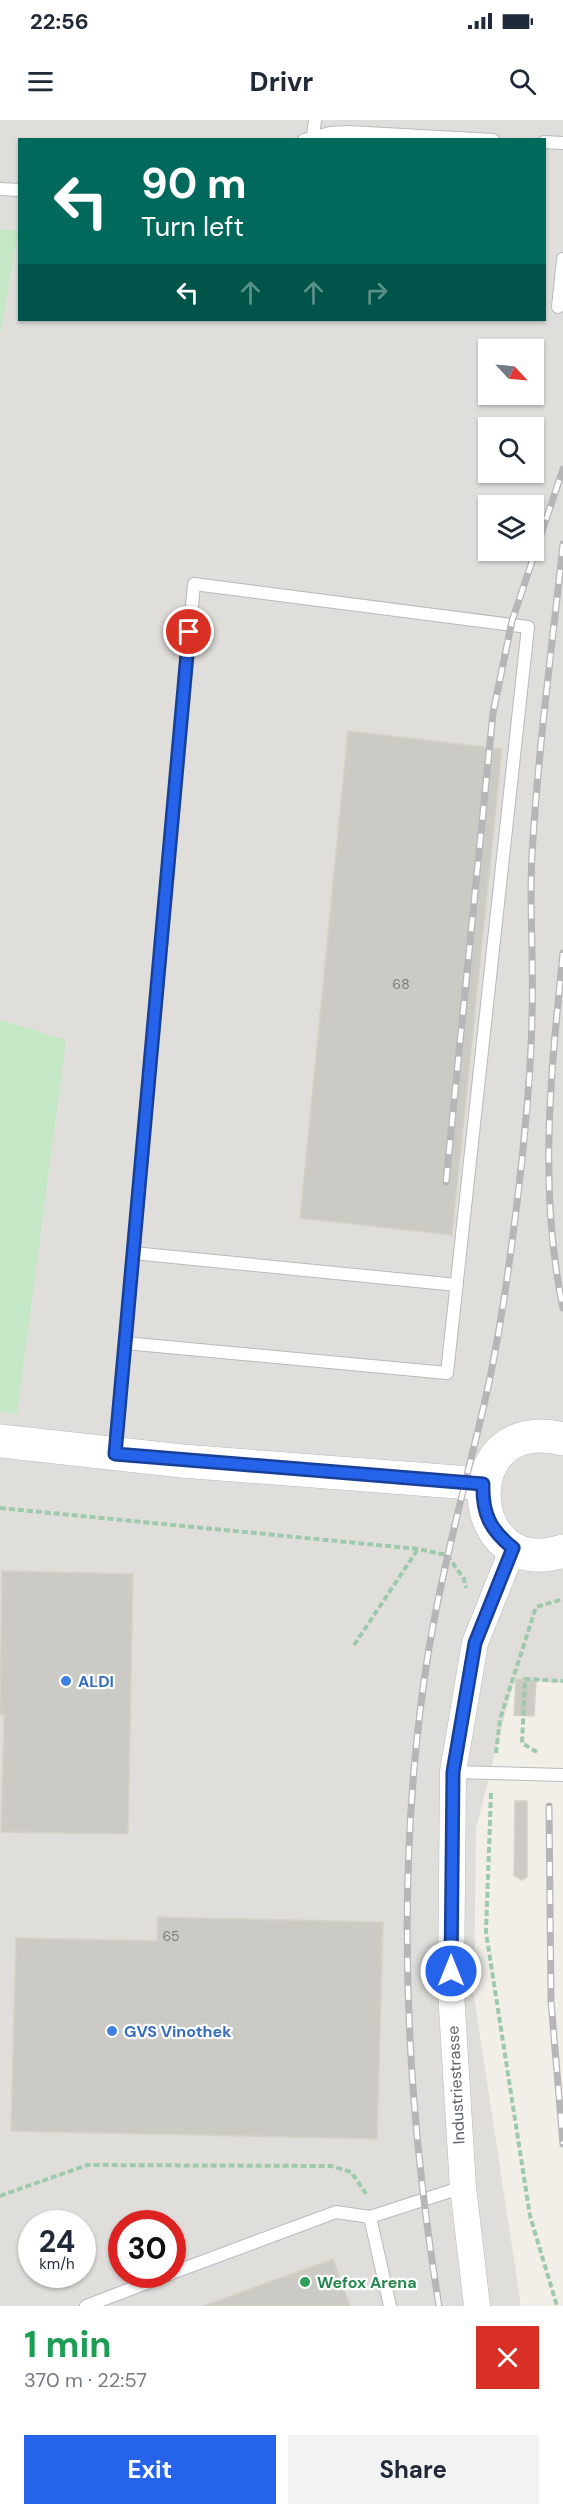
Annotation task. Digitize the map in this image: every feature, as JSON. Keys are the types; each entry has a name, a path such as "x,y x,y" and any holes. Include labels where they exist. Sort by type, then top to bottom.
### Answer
{"street":[{"path":"563,1439 547,1435 529,1436 513,1442 494,1460 483,1484 482,1503 488,1521 498,1536 513,1548 532,1555 563,1551"},
{"path":"0,1442 115,1454 483,1484"},
{"name":"Industriestrasse","path":"477,2306 463,2187 451,1992 453,1772 475,1643 513,1548"}],"lane":[{"path":"315,120 309,138 348,132 457,138"},
{"path":"546,142 563,143"},
{"path":"0,189 18,190"},
{"path":"558,307 563,259"},
{"path":"115,1454 124,1343 194,584 528,627 447,1373 124,1343"},
{"path":"133,1253 457,1285"},
{"path":"453,1772 563,1775"},
{"path":"186,2268 336,2212 370,2217 463,2187"},
{"path":"370,2217 390,2306"},
{"path":"86,2306 134,2288"}],"path":[{"path":"0,1508 418,1549 447,1555 464,1580 466,1590"},
{"path":"354,1645 418,1549"},
{"path":"557,2306 530,2216 486,1932 489,1808 500,1719 536,1607 563,1599"},
{"path":"541,1754 522,1743 525,1679 563,1681 563,1676"},
{"path":"0,2196 87,2165 331,2166 351,2172 366,2191 370,2217"}],"shaded area":[{"path":"0,120 563,120 563,1683 514,1679 476,1828 474,1996 521,2306 0,2306"}],"green space":[{"path":"0,229 18,231 0,336"},
{"path":"0,1020 66,1040 17,1414 0,1412"}],"building":[{"path":"348,731 502,749 452,1235 300,1218"},
{"name":"ALDI","path":"2,1571 133,1574 128,1834 1,1832 4,1715 0,1715"},
{"path":"516,1679 536,1681 534,1716 514,1715"},
{"path":"515,1801 527,1801 527,1877 522,1880 514,1875"},
{"path":"158,1917 383,1922 377,2139 11,2131 16,1938 157,1941"},
{"name":"Wefox Arena","path":"333,2259 350,2306 203,2306"}],"railway":[{"path":"446,1182 493,713 512,621 563,469"},
{"path":"439,2306 427,2225 411,2060 408,1977 411,1812 418,1730 429,1648 494,1357 519,1187 527,1113 531,1039 531,875 535,816 563,544"},
{"path":"563,953 554,1042 549,1131 551,1219 555,1263 563,1308"},
{"path":"549,1806 551,2001 563,2144"}],"place":[{"name":"ALDI","path":"66,1681"},
{"name":"GVS Vinothek","path":"112,2031"},
{"name":"Wefox Arena","path":"305,2282"}],"route":[{"path":"189,632 115,1454 183,1461 465,1480 483,1484 482,1503 488,1521 498,1536 513,1548 475,1643 462,1710 453,1772 451,1971"}]}
